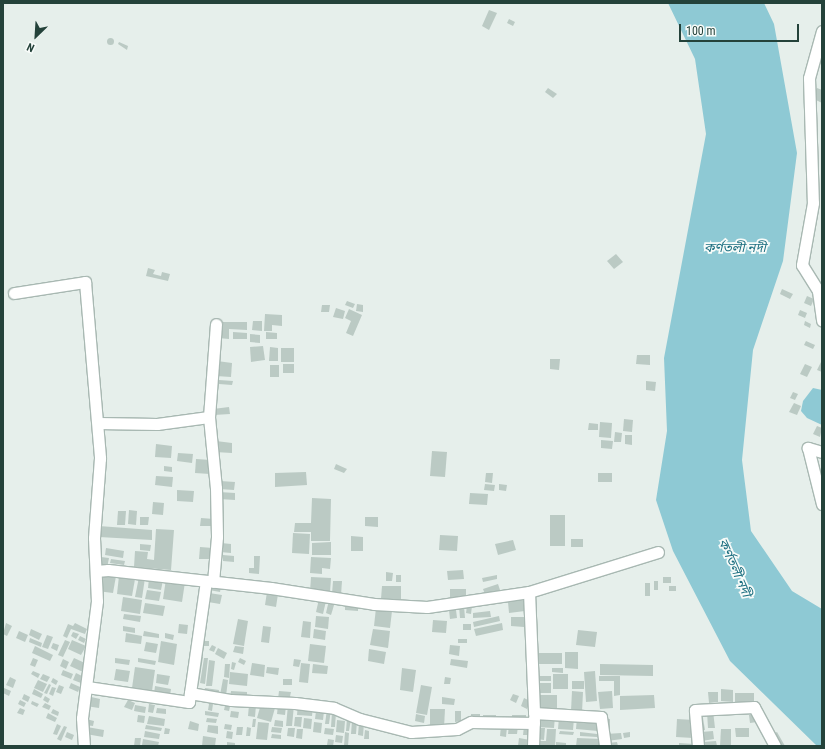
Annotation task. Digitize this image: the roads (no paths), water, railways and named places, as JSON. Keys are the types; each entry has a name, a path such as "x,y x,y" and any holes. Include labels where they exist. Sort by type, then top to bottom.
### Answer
{"street":[{"path":"822,31 809,78 813,203 802,265 818,291 822,321"},
{"path":"14,293 85,282 100,458 94,538 96,601 87,687 82,718 84,746"},
{"path":"87,687 189,702 217,537 216,488 209,417 216,324"},
{"path":"98,424 157,424 209,417"},
{"path":"822,452 808,448 822,504"},
{"path":"96,571 108,570 210,581 374,604 427,607 529,592 658,552"},
{"path":"529,592 534,718 533,746"},
{"path":"190,693 231,700 295,703 334,708 360,719 411,732 457,729 471,722 534,718 601,717 605,746"},
{"path":"698,746 695,710 754,707 775,746"}],"water":[{"name":"কর্ণতলী নদী","path":"668,3 764,3 774,24 797,153 783,261 753,350 742,460 751,531 792,591 822,609 822,746 817,746 730,661 673,551 656,500 667,431 664,358 706,134 695,59"},
{"path":"813,388 822,390 822,425 807,418 801,411 803,401"}]}
